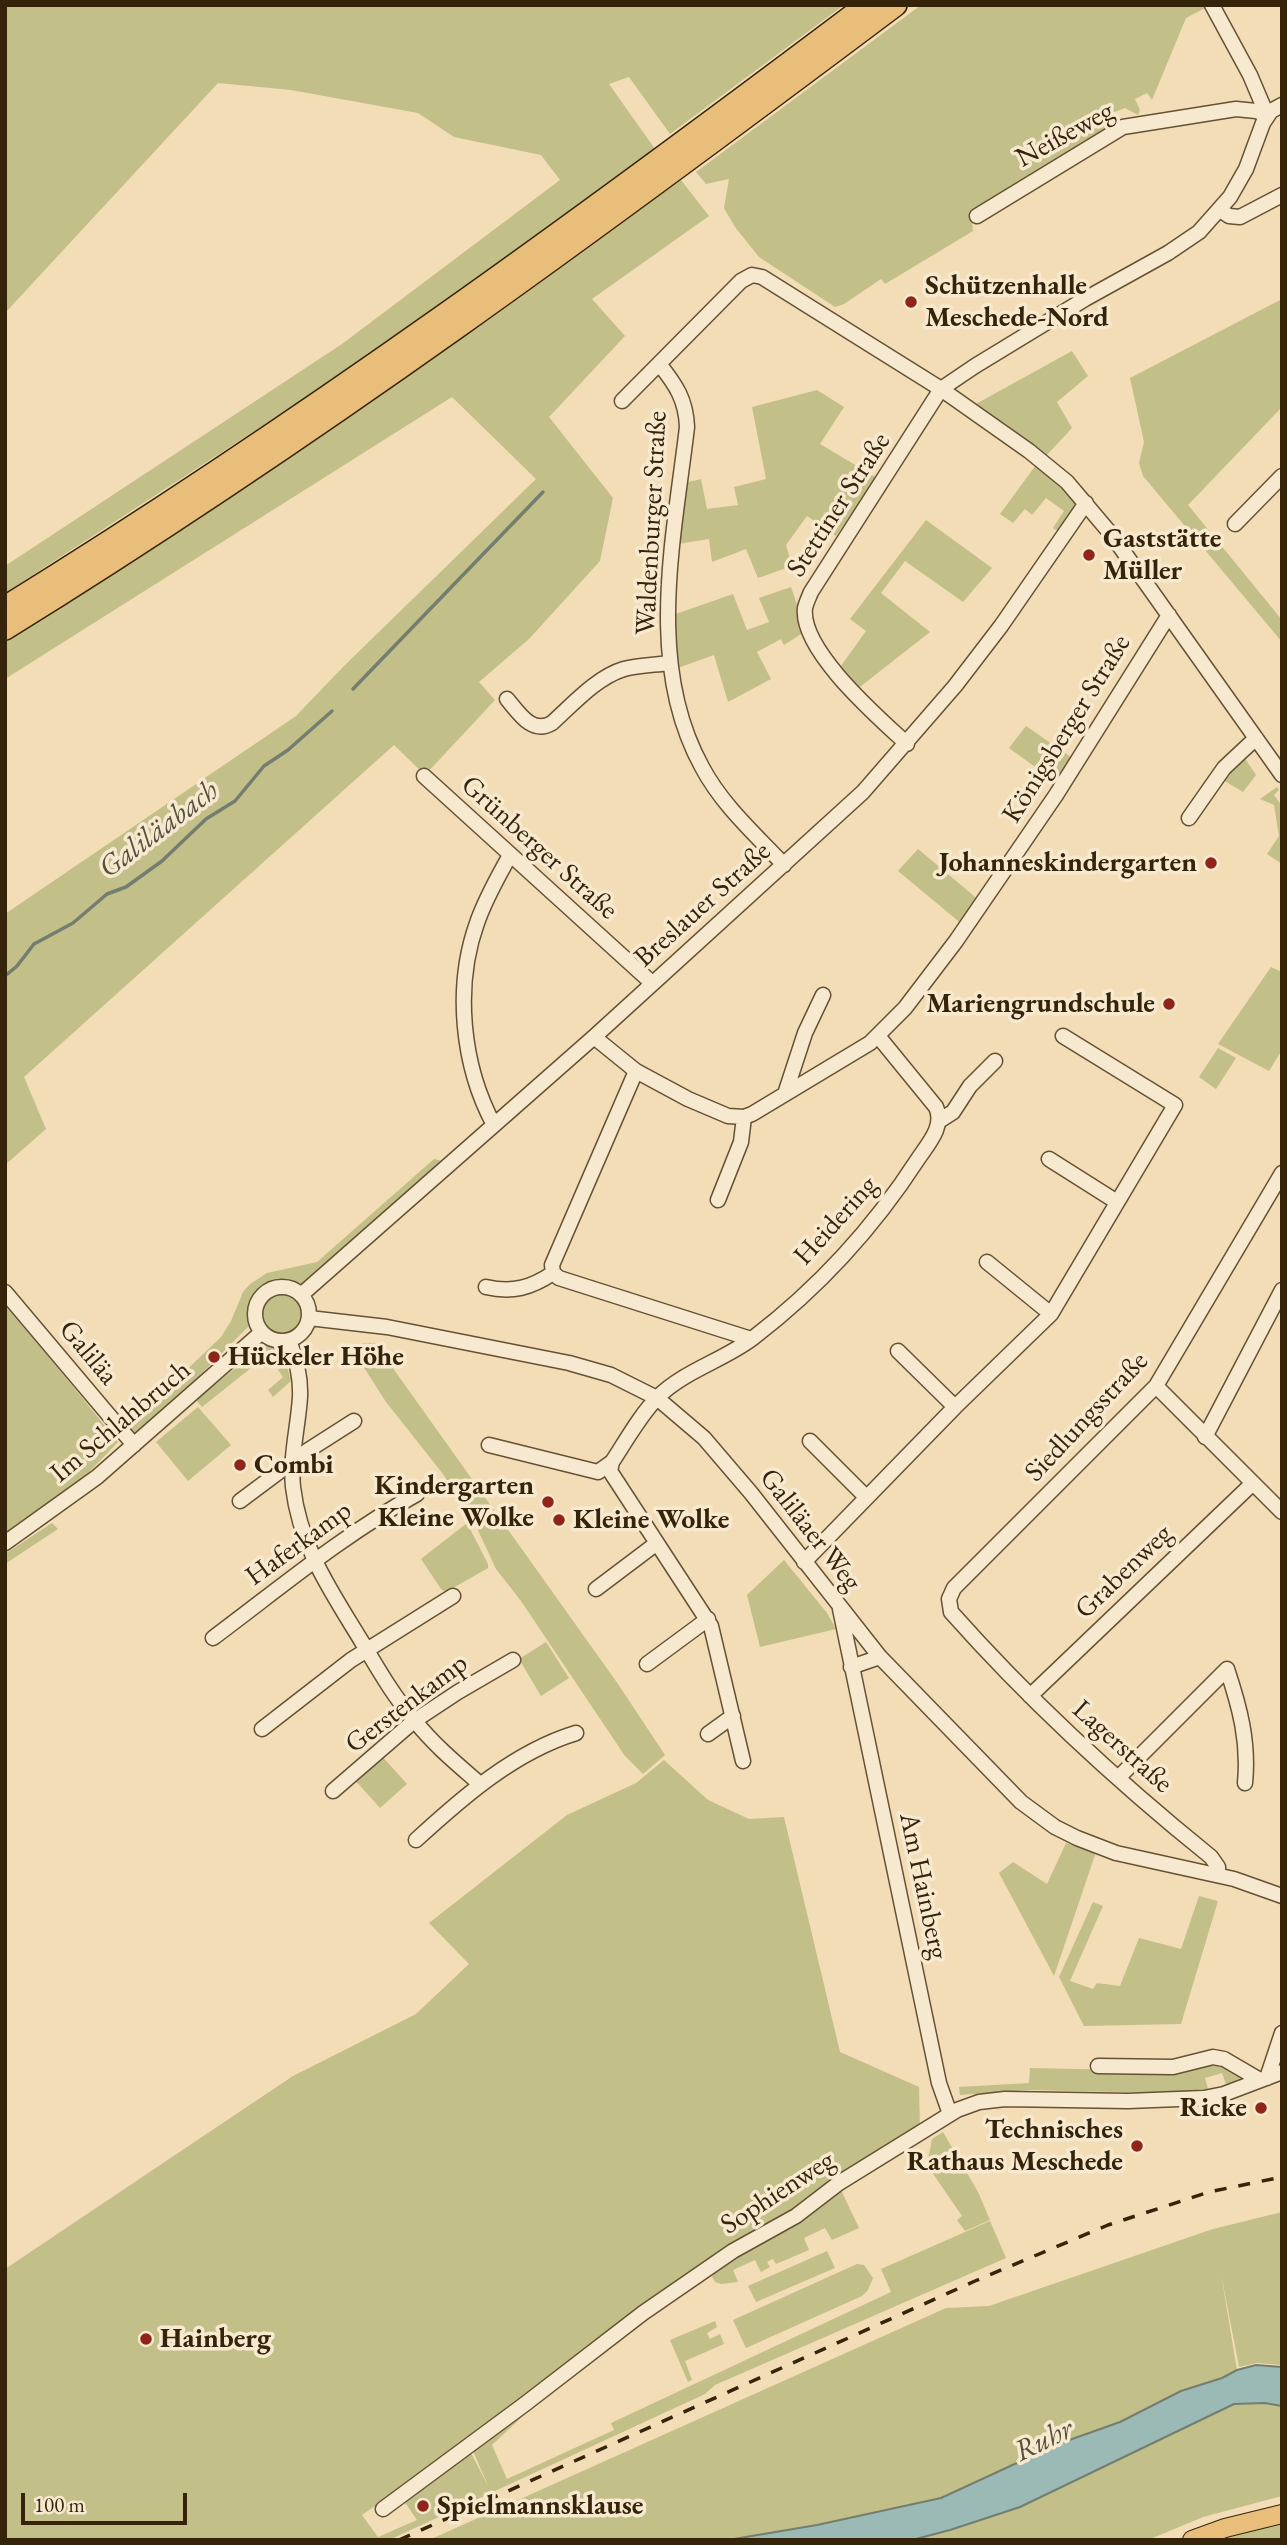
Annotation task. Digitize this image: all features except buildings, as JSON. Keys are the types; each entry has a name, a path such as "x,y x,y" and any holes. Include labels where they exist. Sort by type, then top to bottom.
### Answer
{"highway":[{"path":"5,607 81,561 373,365 650,168 866,5"},
{"path":"5,629 91,576 385,380 661,182 896,5"}],"main road":[{"path":"1192,2540 1225,2528 1282,2514"}],"street":[{"path":"1212,5 1250,75 1267,115"},
{"path":"941,389 953,379 1182,245 1199,232 1220,210 1241,180 1267,115 1282,105"},
{"name":"Neißeweg","path":"977,216 1123,127 1236,109 1256,110 1267,115"},
{"path":"1220,210 1229,216 1240,217 1282,195"},
{"path":"622,401 741,281 752,275 762,277 941,389 1052,468 1111,534 1282,775"},
{"name":"Waldenburger Straße","path":"660,365 683,397 687,427 670,570 670,663 675,695 702,768 731,808 785,865"},
{"name":"Stettiner Straße","path":"907,744 870,710 834,670 812,637 805,609 811,592 941,389"},
{"path":"1235,523 1282,476"},
{"name":"Breslauer Straße","path":"301,1295 594,1037 863,792 907,744 1001,625 1086,503"},
{"name":"Königsberger Straße","path":"878,1036 910,1002 993,889 1056,795 1169,615"},
{"path":"507,699 532,726 543,728 598,683 616,672 670,663"},
{"path":"1189,818 1224,768 1256,738"},
{"name":"Grünberger Straße","path":"424,776 652,983"},
{"path":"494,1125 472,1076 467,1052 465,995 476,923 510,855"},
{"path":"785,1094 806,1033 823,995"},
{"path":"594,1037 636,1071 717,1113 744,1117 878,1036 936,1107 939,1121"},
{"path":"804,1562 955,1407 1051,1314 1175,1105 1063,1036"},
{"name":"Heidering","path":"612,1462 657,1398 674,1384 728,1355 751,1339 798,1299 868,1228 895,1195 931,1139 939,1121 953,1112 970,1086 995,1061"},
{"path":"552,1273 552,1265 636,1071"},
{"path":"718,1200 743,1135 744,1117"},
{"path":"1049,1159 1116,1202"},
{"name":"Siedlungsstraße","path":"948,1603 954,1588 1156,1386 1282,1173"},
{"path":"987,1262 1051,1314"},
{"path":"486,1287 505,1291 523,1289 552,1273"},
{"path":"552,1273 607,1295 751,1339"},
{"path":"284,1287 301,1295 309,1318 302,1332 289,1340 274,1340 262,1332 256,1321 256,1308 266,1293 284,1287"},
{"path":"1205,1437 1282,1290"},
{"name":"Galiläa","path":"5,1292 134,1445"},
{"name":"Galiläaer Weg","path":"309,1318 387,1327 569,1363 611,1375 657,1398 704,1438 751,1493 880,1657 1021,1802 1077,1838 1116,1853 1218,1875"},
{"name":"Im Schlahbruch","path":"5,1543 75,1495 262,1332"},
{"path":"289,1340 299,1372 300,1396 292,1462 298,1516 313,1561 414,1721 434,1743 480,1784"},
{"path":"898,1351 955,1407"},
{"path":"1156,1386 1282,1513"},
{"path":"240,1501 354,1420"},
{"path":"810,1441 866,1497"},
{"path":"489,1444 598,1472 612,1462"},
{"path":"612,1462 611,1475 708,1619 744,1761"},
{"name":"Grabenweg","path":"1031,1696 1253,1483"},
{"name":"Haferkamp","path":"213,1638 313,1561 417,1494"},
{"path":"596,1589 657,1543"},
{"path":"262,1729 367,1650 453,1596"},
{"name":"Lagerstraße","path":"948,1603 951,1612 1031,1696 1118,1778 1211,1857 1218,1867 1218,1875"},
{"name":"Am Hainberg","path":"840,1609 936,2069 950,2114"},
{"path":"647,1664 708,1619"},
{"path":"851,1667 880,1657"},
{"name":"Gerstenkamp","path":"333,1791 414,1721 513,1660"},
{"path":"1118,1778 1227,1669 1246,1740 1245,1783"},
{"path":"708,1734 733,1716"},
{"path":"416,1840 480,1784 536,1750 576,1733"},
{"path":"1218,1875 1256,1885 1282,1896"},
{"path":"1098,2066 1173,2067 1209,2057 1219,2058 1264,2079 1282,2033"},
{"name":"Sophienweg","path":"383,2509 643,2313 733,2251 796,2216 839,2182 950,2114 979,2102 1005,2099 1128,2101 1204,2098 1282,2072"}],"shaded area":[{"path":"5,5 844,5 670,134 629,77 609,84 655,149 353,367 5,593 5,566 342,344 560,180 541,155 454,137 418,113 291,90 218,83 5,313"},
{"path":"921,5 1209,6 1186,18 1152,100 1147,93 1135,99 1140,110 1138,115 1125,108 1106,115 1110,129 971,214 973,231 885,284 881,279 844,304 835,307 759,257 724,208 729,179 706,184 696,172"},
{"path":"681,180 709,216 592,299 625,336 549,417 613,498 600,561 529,639 479,682 495,700 425,775 394,745 24,1077 46,1129 5,1165 5,914 296,716 536,479 452,397 5,679 5,637 340,419"},
{"path":"1282,299 1282,407 1188,505 1282,620 1282,642 1143,476 1139,463 1144,442 1130,378"},
{"path":"1072,351 1088,376 1057,402 1072,428 1045,457 974,405"},
{"path":"817,390 844,407 820,444 877,478 836,536 807,516 786,545 792,566 758,578 746,549 712,562 709,539 678,544 684,483 701,479 707,509 738,505 734,487 766,479 752,407"},
{"path":"1036,465 1073,499 1076,505 1058,531 1053,528 1064,511 1046,498 1032,515 1025,509 1013,523 1000,514"},
{"path":"926,520 992,568 963,602 905,561 881,593 930,632 856,690 838,670 866,631 850,619"},
{"path":"791,587 806,631 784,645 781,639 757,652 771,679 728,702 714,655 675,669 673,615 733,594 747,630 769,622 759,598"},
{"path":"1026,726 1072,758 1056,782 1009,748"},
{"path":"1244,757 1256,775 1243,792 1223,780"},
{"path":"1277,787 1279,790 1274,795 1282,806 1282,864 1267,854 1279,836 1274,805 1260,799"},
{"path":"918,849 980,901 963,925 898,871"},
{"path":"1271,967 1282,972 1282,1050 1269,1071 1218,1044"},
{"path":"1218,1048 1236,1058 1216,1089 1199,1077"},
{"path":"434,1159 442,1161 306,1284 280,1282 260,1291 253,1303 249,1326 135,1435 130,1430 155,1400 221,1337 243,1292 250,1284 267,1273 317,1262"},
{"path":"283,1294 291,1295 297,1300 302,1306 302,1322 297,1328 291,1333 283,1334 275,1333 269,1328 264,1322 263,1314 264,1306 269,1300 275,1295"},
{"path":"5,1303 118,1442 64,1498 5,1534"},
{"path":"375,1343 618,1684 665,1755 643,1774 625,1756 521,1601 496,1569 476,1526 443,1474 386,1402 349,1344"},
{"path":"265,1344 282,1350 291,1381 273,1397 268,1390 283,1377 278,1370 283,1366 276,1358 271,1362 266,1356 202,1407 196,1400"},
{"path":"198,1407 231,1445 188,1481 156,1442"},
{"path":"52,1523 58,1529 5,1564 5,1554"},
{"path":"467,1523 488,1568 446,1592 441,1589 421,1559"},
{"path":"784,1560 827,1613 836,1629 760,1647 747,1595"},
{"path":"546,1642 569,1678 541,1696 519,1659"},
{"path":"380,1754 407,1784 380,1808 353,1778"},
{"path":"664,1760 708,1800 749,1819 784,1817 840,2052 919,2087 920,2128 362,2515 378,2537 417,2520 404,2501 471,2453 489,2488 473,2451 522,2414 524,2415 492,2445 507,2479 614,2430 611,2423 891,2292 881,2269 990,2221 1006,2258 715,2385 705,2394 389,2540 5,2540 5,2269 293,2076 416,2014 469,1964 429,1923 567,1815 636,1783"},
{"path":"1066,1843 1096,1852 1054,1976 999,1873 1013,1862 1047,1884"},
{"path":"1199,1896 1218,1901 1181,2024 1084,2026 1059,1977 1093,1902 1103,1906 1070,1981 1093,1989 1097,1983 1120,1986 1139,1938 1181,1949"},
{"path":"1210,2061 1236,2069 1240,2080 1226,2084 1222,2073 1205,2078 1208,2089 1163,2093 1029,2090 960,2095 959,2087 1029,2083 1030,2068 1174,2071"},
{"path":"943,2132 978,2192 990,2220 965,2231 957,2220 962,2216 927,2165 932,2139"},
{"path":"840,2188 859,2228 832,2240 825,2228 804,2238 809,2250 776,2264 773,2259 767,2262 770,2267 761,2272 755,2260 733,2270 738,2282 715,2282 712,2277 718,2266"},
{"path":"1282,2212 1282,2365 1257,2363 1239,2367 1221,2274 1237,2370 1222,2378 1181,2391 1120,2422 1058,2444 941,2498 817,2525 728,2540 429,2540 946,2308 989,2306 1213,2229"},
{"path":"827,2251 835,2268 756,2302 748,2286"},
{"path":"857,2264 864,2265 873,2278 862,2296 746,2348 733,2320"},
{"path":"715,2321 717,2327 707,2333 710,2339 720,2334 724,2344 685,2361 692,2380 688,2382 670,2340"},
{"path":"1265,2403 1282,2406 1282,2496 1203,2517 1148,2540 912,2540 1020,2507 1234,2404"},
{"path":"1282,2520 1282,2540 1210,2540"}],"water":[{"path":"1256,2365 1282,2367 1282,2406 1265,2403 1234,2404 1020,2507 912,2540 728,2540 817,2525 941,2498 1058,2444 1120,2422 1181,2391"}],"waterway":[{"name":"Galiläabach","path":"353,689 543,492"},
{"name":"Galiläabach","path":"5,976 17,966 34,944 73,923 107,894 126,887 162,861 206,819 235,801 264,766 288,750 332,711"}],"railway":[{"path":"399,2540 975,2281 1108,2225 1209,2192 1282,2177"}],"place":[{"name":"Schützenhalle Meschede-Nord","path":"911,302"},
{"name":"Gaststätte Müller","path":"1089,555"},
{"name":"Johanneskindergarten","path":"1211,863"},
{"name":"Mariengrundschule","path":"1169,1004"},
{"name":"Hückeler Höhe","path":"214,1357"},
{"name":"Combi","path":"240,1465"},
{"name":"Kindergarten Kleine Wolke","path":"548,1502"},
{"name":"Kleine Wolke","path":"559,1520"},
{"name":"Ricke","path":"1261,2108"},
{"name":"Technisches Rathaus Meschede","path":"1137,2146"},
{"name":"Hainberg","path":"146,2339"},
{"name":"Spielmannsklause","path":"423,2506"}],"water label":[{"name":"Ruhr","path":"1044,2441"}]}
